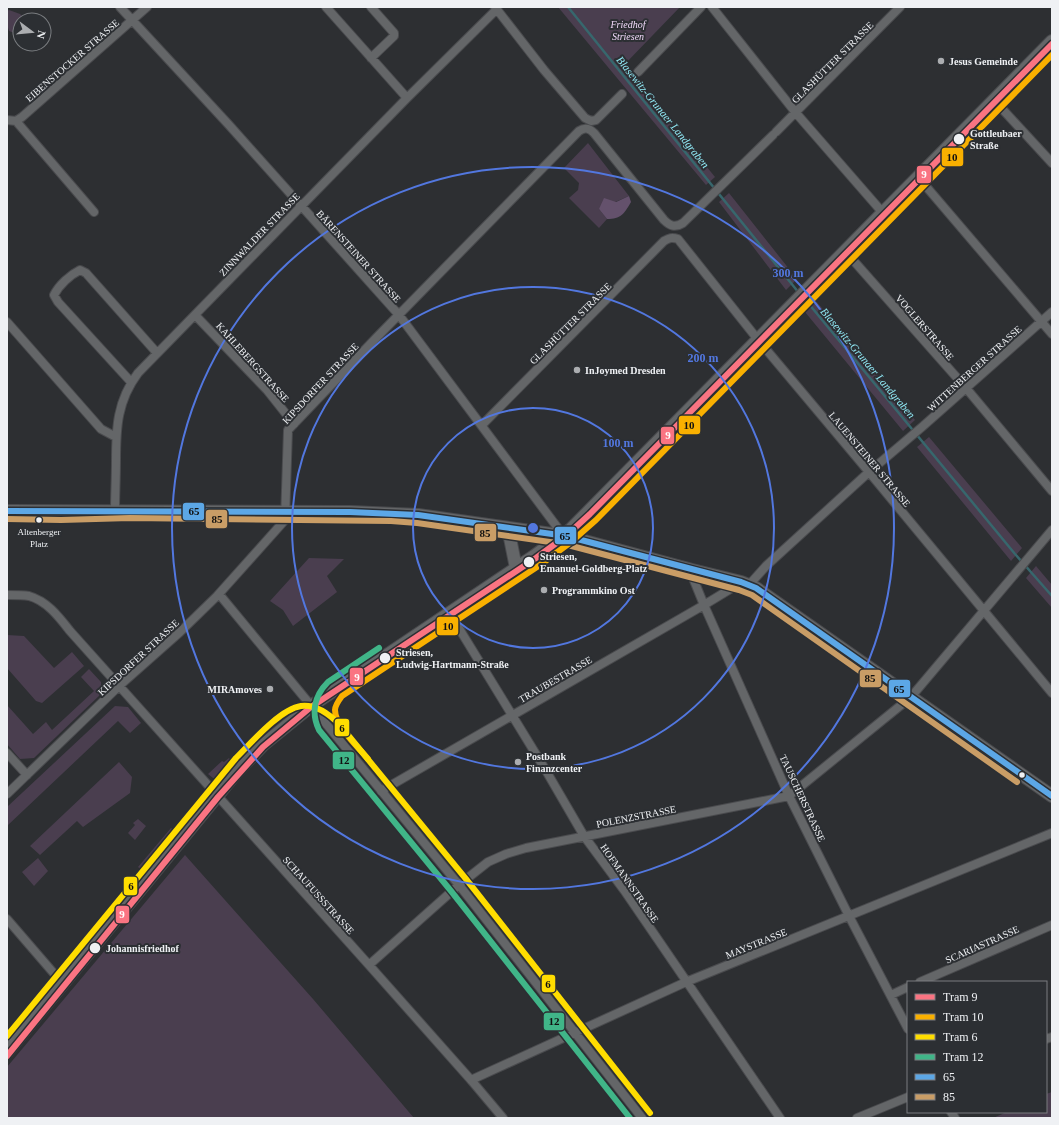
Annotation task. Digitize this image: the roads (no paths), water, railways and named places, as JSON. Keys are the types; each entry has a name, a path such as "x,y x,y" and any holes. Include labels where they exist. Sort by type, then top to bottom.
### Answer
{"main road":[{"path":"7,1052 240,768 264,744 311,706 563,535 588,512 1052,41"},
{"path":"7,511 350,512 418,515 563,535 692,570 736,580 749,584 762,591 1052,796"},
{"path":"508,528 516,568"}],"street":[{"name":"BÄRENSTEINER STRASSE","path":"120,7 399,315 563,535"},
{"name":"EIBENSTOCKER STRASSE","path":"16,121 147,7"},
{"path":"326,7 407,98"},
{"path":"371,7 394,33 394,36 371,58"},
{"path":"638,72 701,7"},
{"path":"712,7 796,113 883,213"},
{"name":"GLASHÜTTER STRASSE","path":"587,124 668,225 678,226 683,223 775,134 900,7"},
{"path":"496,8 587,124"},
{"name":"ZINNWALDER STRASSE","path":"115,511 116,437 119,410 131,382 157,353 496,8"},
{"name":"KIPSDORFER STRASSE","path":"7,794 119,686 180,632 219,594 285,520 288,430 579,131 591,121 596,120 622,94"},
{"path":"994,100 1052,162"},
{"path":"7,120 16,121 94,212"},
{"path":"918,177 1052,334"},
{"name":"GLASHÜTTER STRASSE","path":"482,425 664,241 674,237"},
{"name":"LAUENSTEINER STRASSE","path":"674,237 683,244 758,340 1052,693"},
{"name":"VOGLERSTRASSE","path":"845,251 966,388 1052,491"},
{"path":"131,382 58,302 54,295 57,290 74,273 80,270 86,273 157,353"},
{"name":"WITTENBERGER STRASSE","path":"749,584 766,566 869,472 1052,312"},
{"name":"KAHLEBERGSTRASSE","path":"195,315 267,390 294,424"},
{"path":"7,322 101,429 116,437"},
{"name":"POLENZSTRASSE","path":"369,965 459,885 488,862 506,854 526,848 584,836 789,796 911,697 1052,530"},
{"name":"TAUSCHERSTRASSE","path":"692,570 693,578 704,605 789,796 907,1027"},
{"name":"TRAUBESTRASSE","path":"381,791 704,605 732,588 736,580"},
{"path":"219,594 459,885 642,1118"},
{"name":"SCHAUFUSSSTRASSE","path":"7,595 29,596 41,601 51,609 369,965 503,1118"},
{"name":"HOFMANNSTRASSE","path":"449,612 584,836 624,890 780,1118"},
{"path":"7,752 27,775"},
{"name":"MAYSTRASSE","path":"471,1080 686,982 1052,833"},
{"path":"7,919 63,984"},
{"name":"SCARIASTRASSE","path":"922,981 1052,925"},
{"path":"891,995 907,987"},
{"path":"857,1118 907,1097"}],"waterway":[{"name":"Blasewitz‐Grunaer Landgraben","path":"568,7 799,293"},
{"name":"Blasewitz‐Grunaer Landgraben","path":"804,298 1015,554 1052,596"}],"tram line":[{"name":"9","path":"7,1056 218,797 263,747 311,707 536,558 566,536 590,514 1052,44"},
{"name":"10","path":"368,759 348,736 336,716 336,706 342,696 540,565 571,542 596,520 1052,55"},
{"name":"12","path":"379,648 328,682 323,687 315,705 315,717 319,730 451,891 630,1118"},
{"name":"6","path":"7,1036 236,758 266,728 284,713 293,708 307,706 322,710 339,724 466,879 650,1113"}],"place":[{"name":"Jesus Gemeinde","path":"941,61"},
{"name":"Gottleubaer Straße","path":"959,139"},
{"name":"InJoymed Dresden","path":"577,370"},
{"name":"Altenberger Platz","path":"39,520"},
{"name":"Striesen, Emanuel-Goldberg-Platz","path":"529,562"},
{"name":"Programmkino Ost","path":"544,590"},
{"name":"Striesen, Ludwig-Hartmann-Straße","path":"385,658"},
{"name":"MIRAmoves","path":"270,689"},
{"name":"Postbank Finanzcenter","path":"518,762"},
{"name":"Johannisfriedhof","path":"95,948"}],"park label":[{"name":"Friedhof Striesen","path":"628,30"}]}
